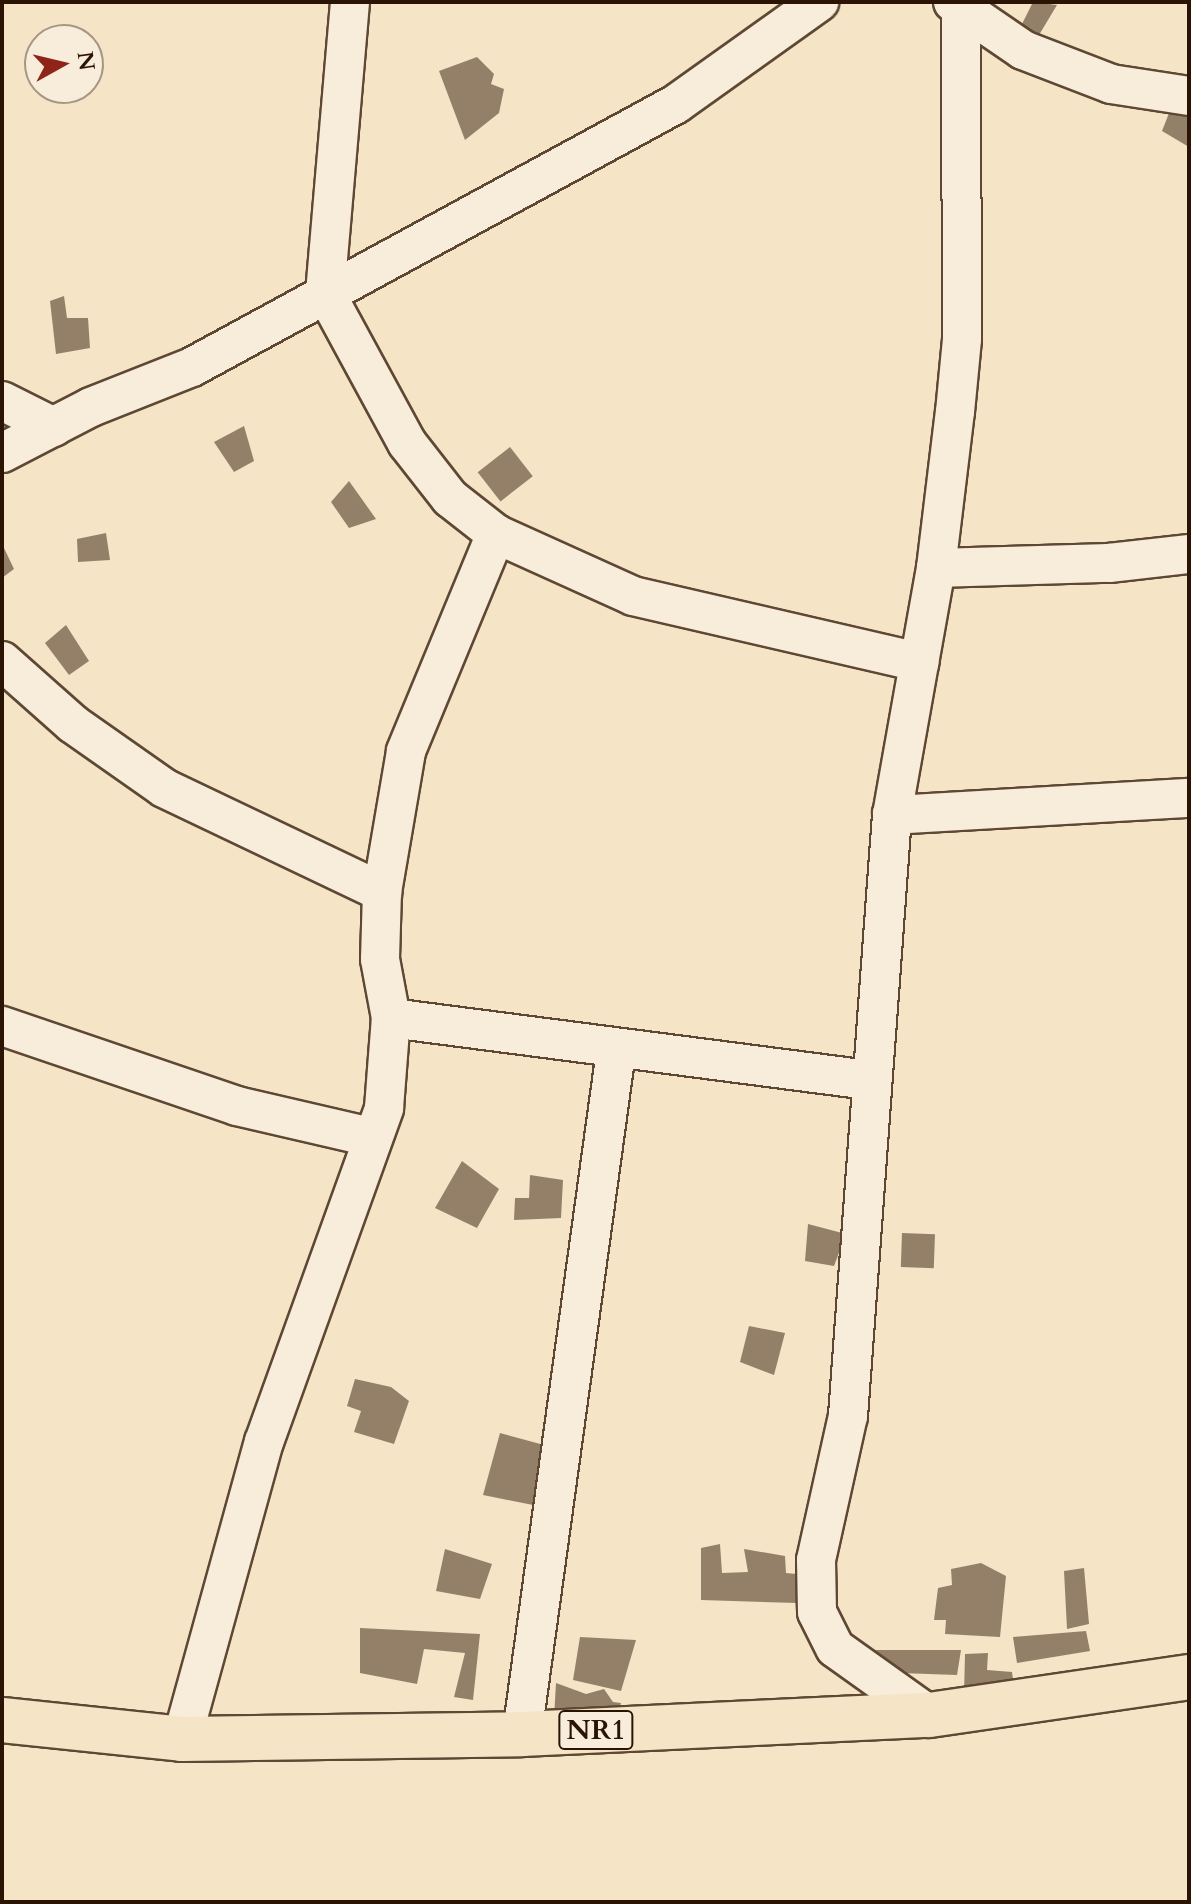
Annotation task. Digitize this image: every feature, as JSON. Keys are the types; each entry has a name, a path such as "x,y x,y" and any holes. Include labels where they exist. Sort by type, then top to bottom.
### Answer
{"highway":[{"name":"NR1","path":"2,1720 182,1739 522,1734 929,1715 1189,1677"}],"street":[{"path":"350,2 325,292 407,443 450,498 496,534 633,596 920,662"},
{"path":"2,453 192,367 676,104 819,2"},
{"path":"957,6 1023,50 1111,84 1189,96"},
{"path":"929,1715 851,1664 835,1648 817,1612 816,1560 848,1416 870,1080 892,815 936,568 962,339 957,6"},
{"path":"2,401 54,427"},
{"path":"182,1739 264,1442 388,1088 391,1018 380,959 382,892 406,751 496,534"},
{"path":"936,568 1109,563 1189,554"},
{"path":"2,661 73,724 164,788 382,892"},
{"path":"892,815 1189,798"},
{"path":"391,1018 616,1051 870,1080"},
{"path":"2,1026 237,1106 370,1137"},
{"path":"522,1734 616,1051"}],"building":[{"path":"1033,2 1057,5 1033,45 1017,34"},
{"path":"477,57 494,74 491,84 504,89 499,113 465,140 439,71"},
{"path":"1173,103 1189,110 1189,147 1162,131"},
{"path":"64,296 67,318 88,318 90,348 56,354 50,301"},
{"path":"244,426 254,461 234,472 214,442"},
{"path":"510,447 533,476 500,501 478,472"},
{"path":"349,481 376,519 349,528 331,502"},
{"path":"106,533 110,560 78,562 77,539"},
{"path":"2,549 14,569 2,578"},
{"path":"66,625 89,661 69,675 45,643"},
{"path":"462,1161 499,1189 477,1228 435,1208"},
{"path":"530,1175 563,1180 561,1218 514,1220 515,1198 529,1198"},
{"path":"808,1224 846,1234 834,1266 805,1261"},
{"path":"902,1233 935,1234 934,1268 901,1267"},
{"path":"749,1326 785,1333 774,1375 740,1362"},
{"path":"355,1379 391,1387 409,1401 394,1444 354,1432 361,1411 347,1406"},
{"path":"500,1433 544,1445 538,1506 483,1495"},
{"path":"720,1544 722,1573 748,1572 744,1549 785,1556 786,1573 797,1574 798,1603 701,1600 701,1548"},
{"path":"445,1549 492,1564 480,1599 436,1591"},
{"path":"981,1563 1006,1576 1000,1637 945,1634 946,1620 934,1620 938,1588 952,1585 951,1569"},
{"path":"1084,1568 1089,1624 1067,1629 1064,1571"},
{"path":"360,1628 480,1634 473,1700 454,1697 465,1653 424,1649 417,1684 360,1673"},
{"path":"1086,1631 1090,1651 1017,1663 1013,1637"},
{"path":"580,1637 636,1640 621,1691 573,1680"},
{"path":"873,1650 961,1650 957,1675 871,1672"},
{"path":"988,1653 987,1670 1012,1672 1015,1694 964,1695 965,1654"},
{"path":"556,1683 586,1694 604,1689 613,1702 621,1703 615,1723 554,1718"}]}
